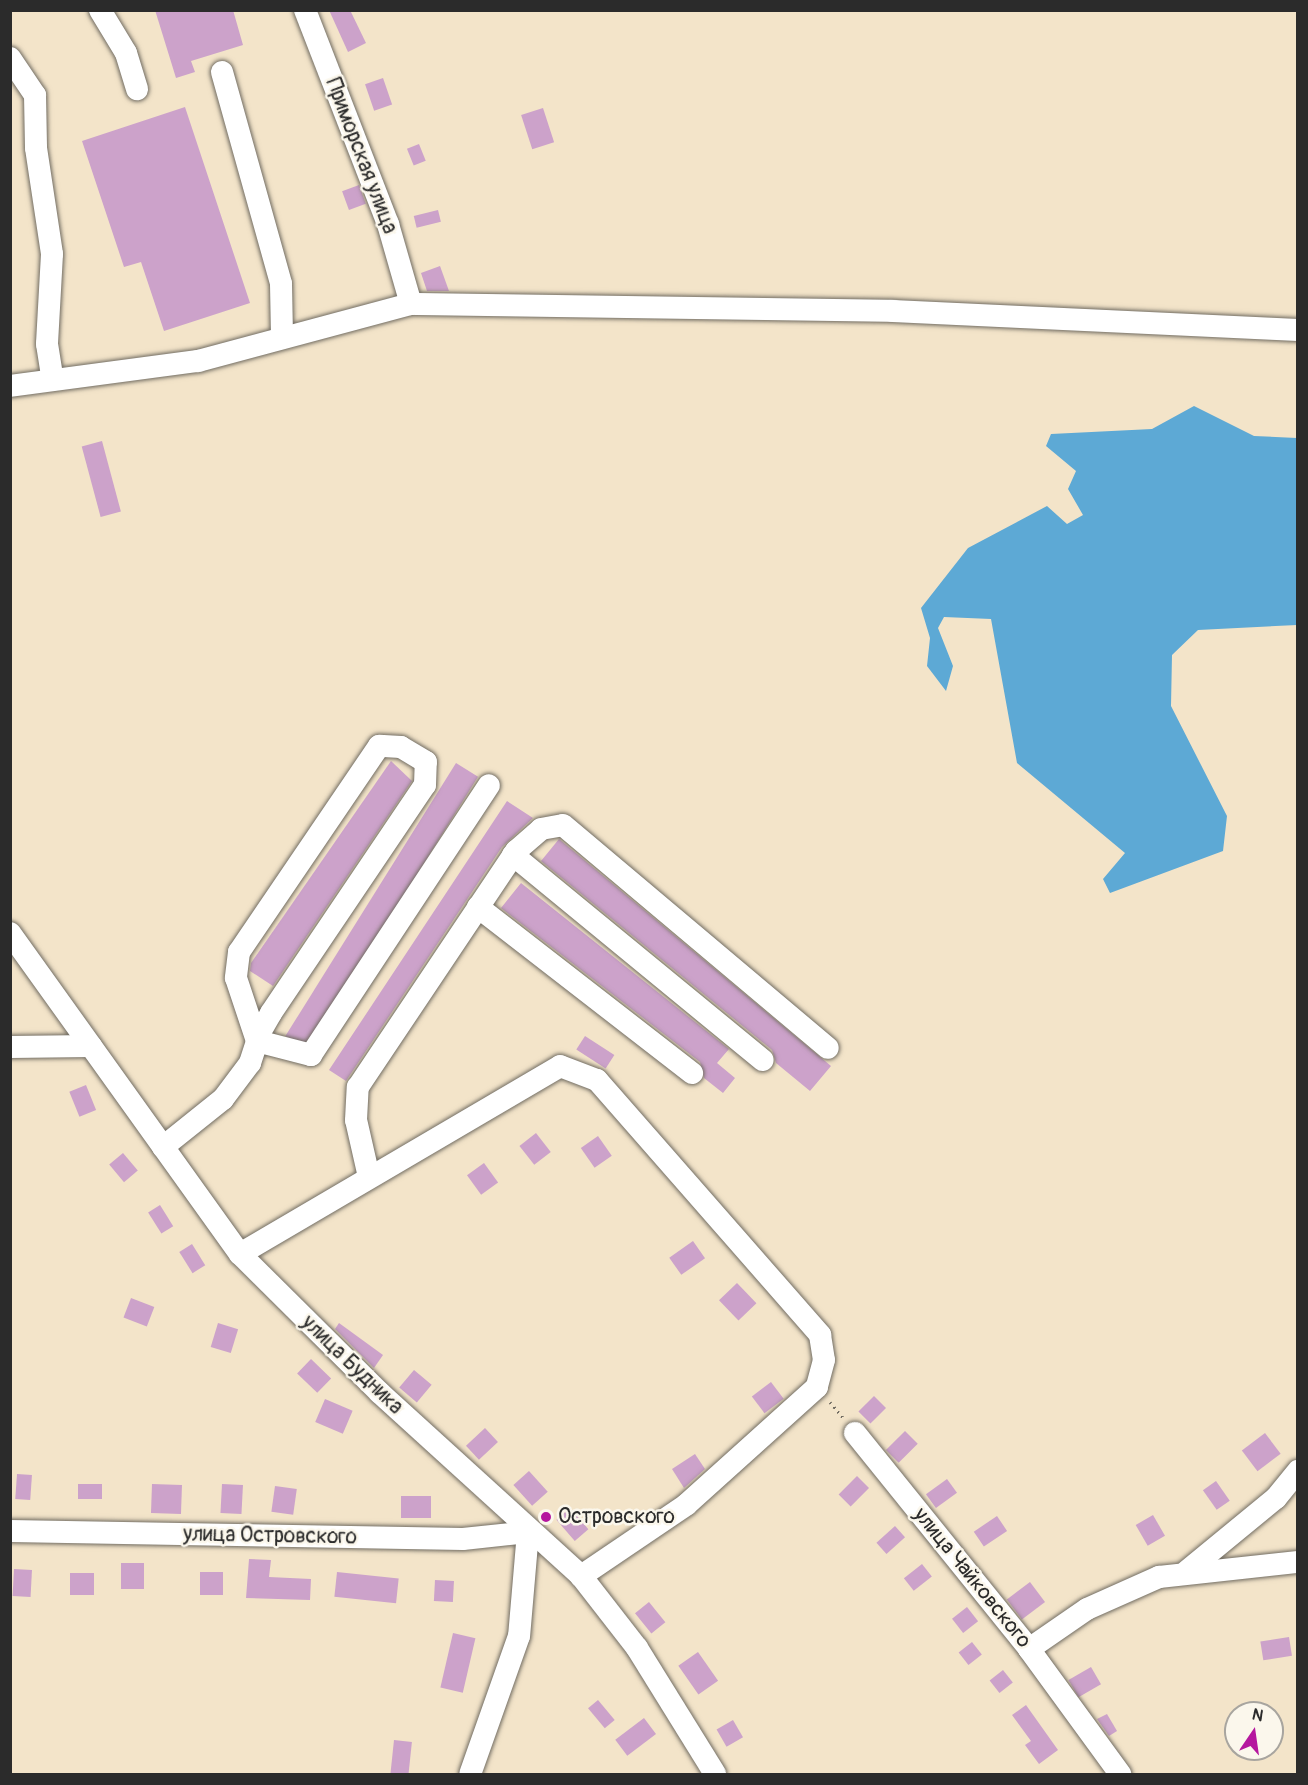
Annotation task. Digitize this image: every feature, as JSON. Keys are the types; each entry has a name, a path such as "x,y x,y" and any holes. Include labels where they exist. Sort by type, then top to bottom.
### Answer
{"street":[{"path":"100,10 126,53 137,89"},
{"name":"Приморская улица","path":"305,10 388,224 411,304"},
{"path":"10,58 35,95 36,148 51,254 47,344 53,380"},
{"path":"222,72 281,284 282,338"},
{"path":"10,386 198,361 411,304 893,311 1298,330"},
{"path":"163,1147 223,1099 250,1063 257,1041 425,785 426,762 411,752 388,742 379,746 239,952 236,978 257,1041"},
{"path":"257,1041 311,1055 489,785"},
{"path":"369,1177 356,1120 358,1087 513,855 541,829 563,825 828,1048"},
{"path":"513,855 763,1060"},
{"path":"478,907 692,1073"},
{"name":"улица Будника","path":"10,933 240,1254 528,1532 581,1576 637,1648 715,1774"},
{"path":"10,1047 91,1046"},
{"path":"240,1254 560,1066 589,1073 820,1335 824,1360 817,1387 686,1505 581,1576"},
{"name":"улица Чайковского","path":"855,1433 1029,1649 1120,1774"},
{"path":"1187,1571 1276,1498 1298,1471"},
{"name":"улица Островского","path":"10,1531 463,1539 528,1532"},
{"path":"470,1774 519,1636 528,1532"},
{"path":"1029,1649 1087,1609 1187,1571 1298,1562"}],"path":[{"path":"817,1387 855,1433"}],"water":[{"path":"1194,406 1254,436 1297,438 1297,625 1198,630 1172,655 1171,706 1227,816 1223,851 1110,893 1103,879 1125,853 1017,763 991,619 944,617 938,628 953,666 946,691 927,666 930,638 921,608 968,548 1047,506 1067,524 1083,515 1068,489 1076,471 1046,446 1051,434 1152,429"}],"building":[{"path":"155,10 233,10 243,45 191,61 195,72 176,78"},
{"path":"329,10 350,10 366,43 348,52"},
{"path":"383,78 392,104 374,111 365,84"},
{"path":"185,107 250,303 164,331 141,262 124,267 82,141"},
{"path":"543,108 554,142 532,149 521,115"},
{"path":"419,144 426,161 414,166 407,149"},
{"path":"359,185 366,204 349,210 342,191"},
{"path":"438,210 441,222 417,228 414,216"},
{"path":"440,266 449,291 427,291 421,273"},
{"path":"102,441 121,512 101,517 82,446"},
{"path":"391,761 412,781 273,986 250,971 251,963"},
{"path":"456,763 478,777 307,1050 285,1036"},
{"path":"507,801 533,818 502,847 346,1081 329,1070"},
{"path":"559,839 831,1066 810,1091 776,1063 772,1050 541,861"},
{"path":"521,883 729,1049 717,1063 735,1078 723,1093 704,1078 700,1062 501,908"},
{"path":"585,1036 614,1055 606,1068 576,1049"},
{"path":"86,1085 96,1110 79,1117 69,1092"},
{"path":"536,1133 551,1152 534,1165 519,1146"},
{"path":"598,1136 612,1156 595,1168 581,1148"},
{"path":"123,1153 138,1171 124,1182 109,1165"},
{"path":"484,1163 498,1182 481,1195 467,1175"},
{"path":"160,1205 173,1226 161,1234 148,1212"},
{"path":"693,1241 705,1258 681,1275 669,1258"},
{"path":"192,1244 205,1265 193,1273 179,1252"},
{"path":"737,1283 756,1303 738,1321 719,1300"},
{"path":"131,1298 154,1307 147,1327 123,1318"},
{"path":"218,1323 238,1329 231,1353 211,1347"},
{"path":"339,1323 383,1355 374,1368 335,1329"},
{"path":"311,1359 331,1378 317,1393 297,1373"},
{"path":"414,1370 432,1385 417,1402 399,1388"},
{"path":"771,1382 784,1399 764,1413 752,1396"},
{"path":"874,1396 886,1408 870,1424 858,1412"},
{"path":"325,1399 353,1411 343,1434 315,1422"},
{"path":"485,1428 498,1442 479,1460 466,1446"},
{"path":"905,1431 918,1444 899,1463 886,1450"},
{"path":"1265,1433 1281,1454 1257,1471 1242,1450"},
{"path":"695,1454 705,1469 684,1488 672,1469"},
{"path":"529,1471 548,1492 532,1506 513,1485"},
{"path":"17,1474 32,1475 30,1500 15,1499"},
{"path":"857,1476 869,1488 851,1506 839,1494"},
{"path":"947,1479 957,1493 936,1508 926,1494"},
{"path":"1216,1481 1230,1501 1217,1510 1203,1490"},
{"path":"78,1484 102,1484 102,1499 78,1499"},
{"path":"152,1484 182,1485 181,1514 151,1513"},
{"path":"222,1484 243,1485 241,1514 220,1513"},
{"path":"275,1486 297,1489 293,1515 271,1512"},
{"path":"401,1496 431,1496 431,1518 401,1518"},
{"path":"570,1508 588,1529 575,1541 556,1520"},
{"path":"1153,1515 1165,1536 1148,1546 1136,1525"},
{"path":"997,1516 1007,1531 984,1547 974,1532"},
{"path":"895,1526 905,1537 886,1554 876,1543"},
{"path":"249,1559 271,1560 269,1577 311,1579 310,1600 246,1598"},
{"path":"121,1563 144,1563 144,1589 121,1589"},
{"path":"922,1564 932,1577 914,1591 904,1578"},
{"path":"14,1569 32,1570 31,1597 13,1596"},
{"path":"200,1572 223,1572 223,1595 200,1595"},
{"path":"337,1572 399,1578 396,1603 334,1597"},
{"path":"70,1573 94,1573 94,1595 70,1595"},
{"path":"435,1580 454,1581 453,1602 434,1601"},
{"path":"1030,1582 1045,1602 1022,1619 1007,1599"},
{"path":"649,1602 665,1622 651,1634 635,1613"},
{"path":"967,1607 978,1621 963,1633 952,1619"},
{"path":"453,1633 475,1638 463,1693 440,1688"},
{"path":"1289,1637 1292,1656 1263,1660 1260,1642"},
{"path":"972,1642 982,1655 968,1665 959,1652"},
{"path":"698,1652 718,1681 698,1694 678,1666"},
{"path":"1091,1667 1101,1684 1078,1697 1068,1680"},
{"path":"1003,1670 1013,1683 999,1693 990,1680"},
{"path":"598,1700 615,1720 605,1728 588,1708"},
{"path":"1026,1705 1058,1750 1039,1764 1025,1745 1031,1741 1012,1715"},
{"path":"1107,1714 1117,1731 1109,1736 1097,1719"},
{"path":"644,1718 656,1734 627,1756 615,1740"},
{"path":"733,1720 743,1737 727,1747 717,1730"},
{"path":"394,1740 412,1742 409,1774 390,1774"}],"place":[{"name":"Островского","path":"546,1517"}]}
